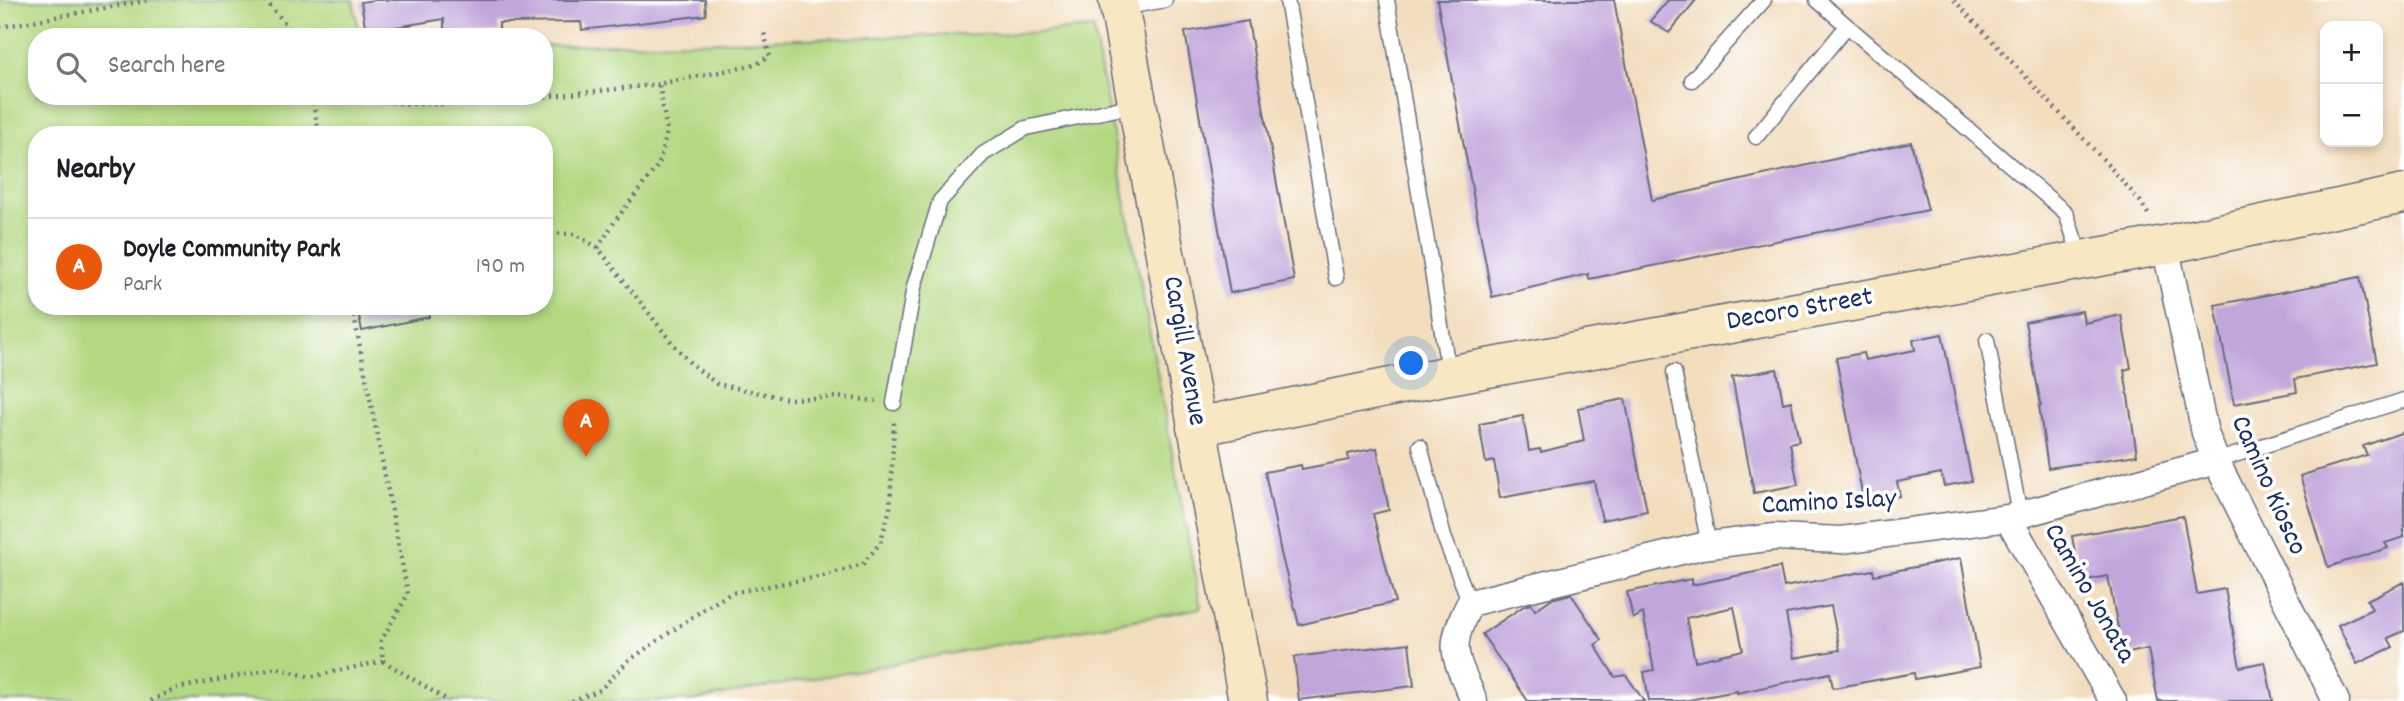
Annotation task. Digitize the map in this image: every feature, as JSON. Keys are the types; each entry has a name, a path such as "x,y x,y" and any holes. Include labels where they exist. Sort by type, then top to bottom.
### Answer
{"street":[{"name":"Cargill Avenue","path":"1119,4 1248,701"},
{"name":"Decoro Street","path":"1196,427 1449,375 2165,245 2404,194"},
{"name":"Camino Kiosco","path":"2165,245 2206,433 2216,461 2336,701"},
{"name":"Camino Islay","path":"1464,615 1709,545 1775,537 1841,540 2014,516 2216,461"},
{"name":"Camino Jonata","path":"2014,516 2113,701"},
{"path":"1464,615 1453,650 1474,701"}],"lane":[{"path":"1119,4 1165,0"},
{"path":"1287,0 1336,278"},
{"path":"1387,0 1449,375"},
{"path":"1692,80 1764,0"},
{"path":"1817,0 2066,213 2081,260"},
{"path":"1756,137 1847,26"},
{"path":"894,403 914,287 940,201 983,154 1026,128 1138,105"},
{"path":"1987,340 2014,516"},
{"path":"1674,372 1709,545"},
{"path":"2216,461 2404,400"},
{"path":"1420,446 1464,615"}],"path":[{"path":"0,27 149,0"},
{"path":"265,0 289,28"},
{"path":"1954,0 2140,201 2165,245"},
{"path":"553,97 659,84 755,65 770,56 763,29"},
{"path":"598,247 659,164 667,131 659,84"},
{"path":"314,105 317,126"},
{"path":"553,233 575,234 598,247 673,344 691,364 717,384 788,399 838,397 894,403 890,509 880,543 863,564 823,576 731,593 628,661 600,690 572,701"},
{"path":"354,315 408,594 382,641 383,661"},
{"path":"151,701 174,689 277,668 310,677 383,661 449,701"}],"green space":[{"path":"0,0 353,0 358,28 28,28 28,105 553,105 553,46 1025,33 1093,28 1201,608 690,701 0,701"}],"building":[{"path":"705,0 706,15 582,30 581,22 499,23 499,28 444,28 444,19 390,28 365,28 361,2"},
{"path":"1437,0 1614,0 1652,200 1911,142 1928,210 1589,279 1588,274 1492,297"},
{"path":"1668,0 1696,0 1669,33 1650,21"},
{"path":"1248,21 1294,280 1230,293 1185,32"},
{"path":"2360,277 2377,363 2295,379 2297,392 2234,404 2215,305"},
{"path":"2082,311 2084,323 2121,315 2131,368 2124,370 2137,455 2048,468 2041,405 2025,322"},
{"path":"359,315 429,315 429,317 362,331"},
{"path":"1942,334 1972,481 1944,486 1941,473 1897,482 1900,496 1864,503 1836,358 1863,353 1865,360 1915,350 1913,340"},
{"path":"1777,369 1783,403 1791,401 1799,441 1790,443 1798,485 1754,493 1732,377"},
{"path":"1625,399 1647,511 1602,520 1594,481 1500,498 1494,461 1486,463 1479,424 1523,416 1529,451 1540,449 1541,452 1584,441 1578,408"},
{"path":"2404,432 2404,537 2385,543 2388,548 2328,567 2300,476 2367,455 2363,446"},
{"path":"1377,448 1389,510 1373,514 1395,602 1299,625 1265,472 1301,465 1302,469 1349,460 1348,454"},
{"path":"2183,516 2197,594 2225,589 2240,667 2265,662 2273,701 2158,701 2148,649 2123,654 2108,576 2080,581 2072,536"},
{"path":"1961,558 1980,667 1915,679 1914,673 1833,688 1830,673 1737,693 1683,701 1649,701 1644,672 1654,670 1643,613 1633,619 1627,592 1692,579 1692,585 1780,567 1784,587 1873,570 1874,575","holes":["1831,606 1840,650 1794,658 1786,614","1734,607 1743,650 1695,661 1686,618"]},
{"path":"2404,582 2404,631 2388,638 2393,647 2357,664 2338,625 2372,609 2367,600"},
{"path":"1571,594 1602,640 1595,645 1615,677 1626,675 1644,701 1528,701 1482,634 1524,606 1531,604 1535,610 1551,599"},
{"path":"1409,643 1414,686 1299,700 1294,657"}],"place":[{"name":"Doyle Community Park","path":"586,457"}]}
